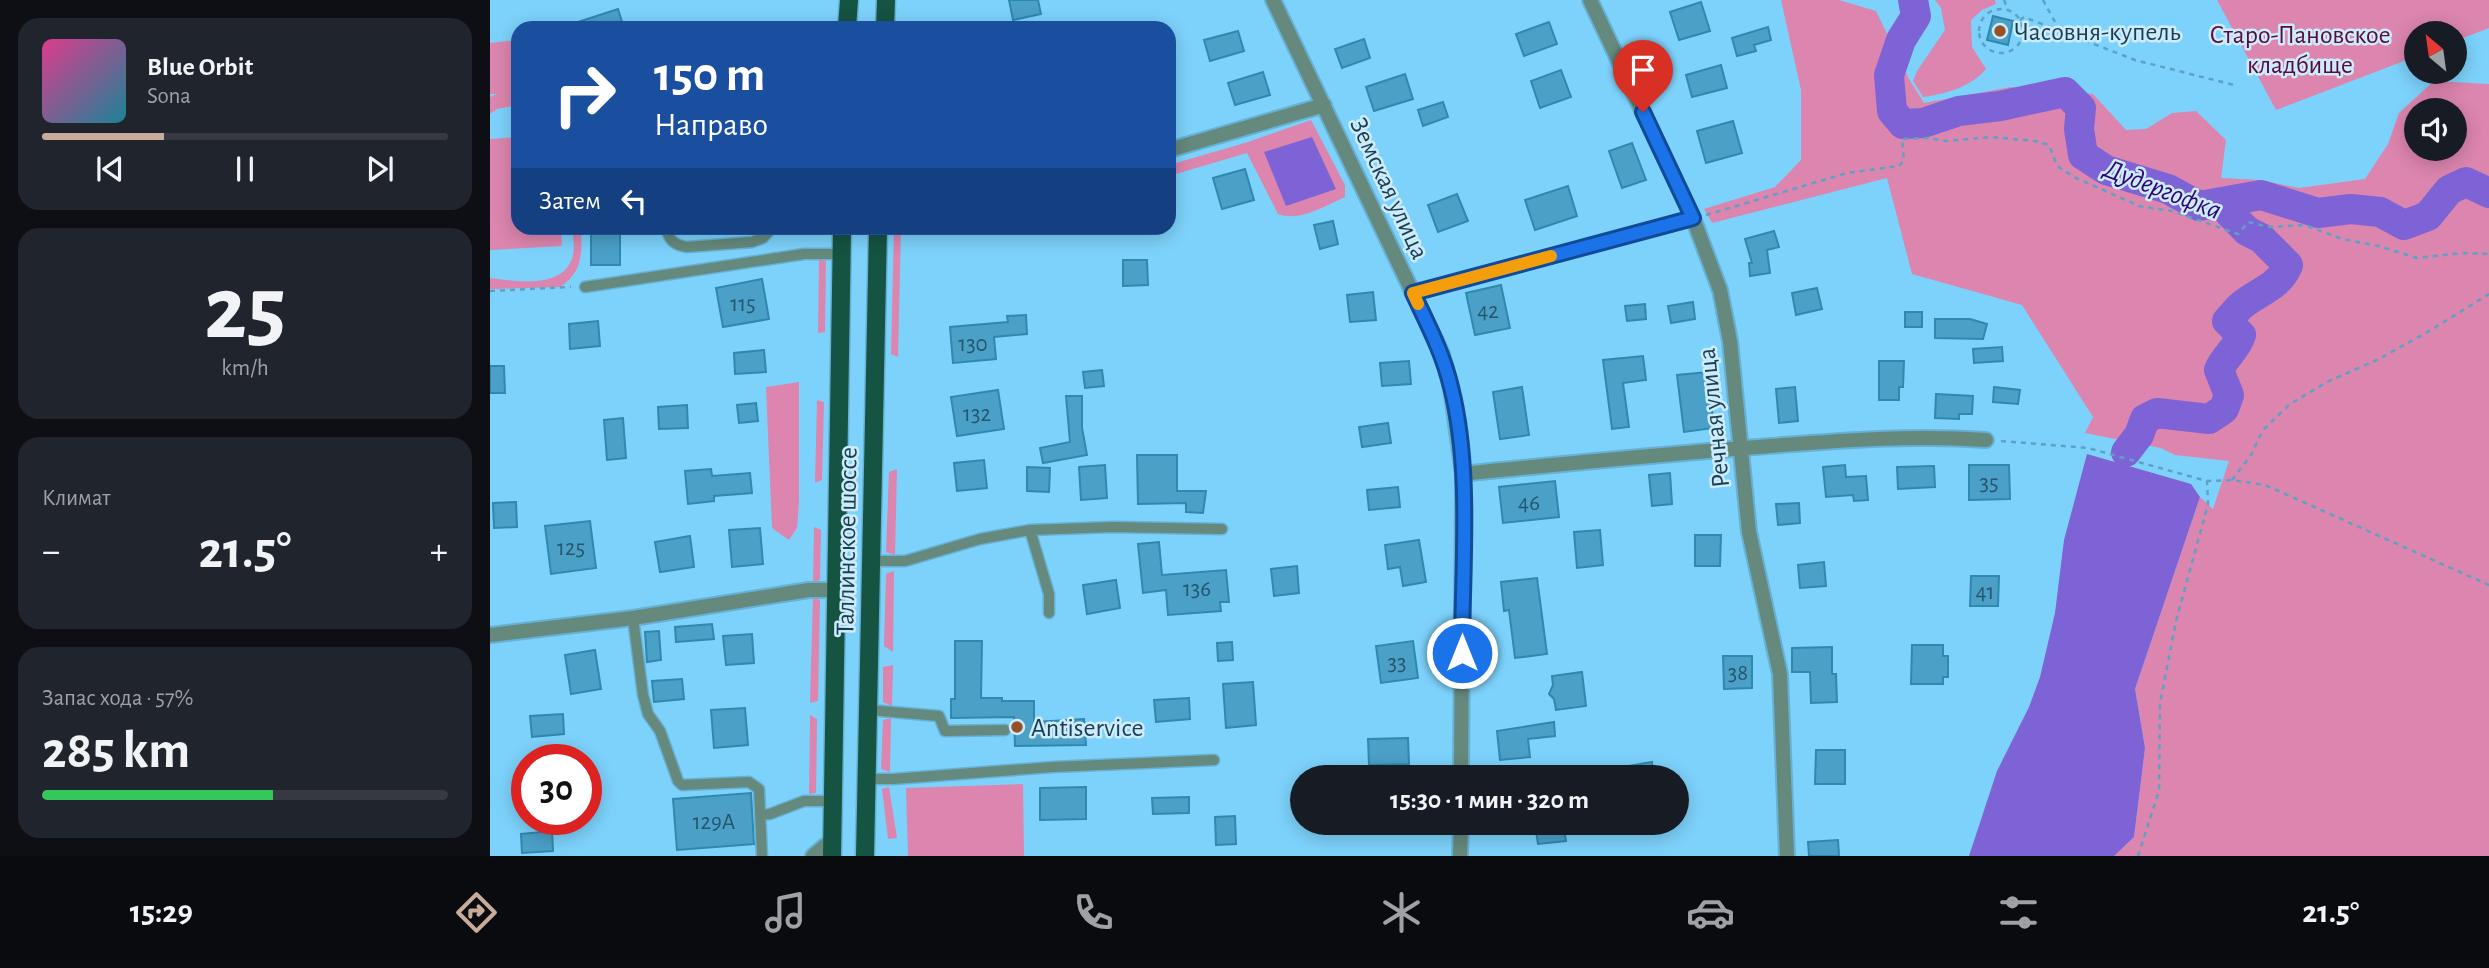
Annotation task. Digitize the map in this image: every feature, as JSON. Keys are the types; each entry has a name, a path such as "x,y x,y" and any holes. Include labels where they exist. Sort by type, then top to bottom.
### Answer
{"main road":[{"path":"848,21 849,0"},
{"path":"885,21 886,0"},
{"name":"Таллинское шоссе","path":"832,847 842,235"},
{"name":"Таллинское шоссе","path":"865,856 878,235"}],"street":[{"name":"Земская улица","path":"1273,0 1441,354 1451,388 1463,474 1461,765"},
{"name":"Речная улица","path":"1590,0 1693,218 1720,290 1730,341 1749,532 1780,674 1787,856"},
{"path":"1176,148 1324,105"},
{"path":"1463,474 1589,460 1863,440 1986,440"},
{"path":"490,635 633,618 809,590 836,590"},
{"path":"1460,856 1461,835"},
{"path":"813,856 832,847"}],"lane":[{"path":"1413,293 1693,218"},
{"path":"668,235 677,246 687,247 752,242 766,235"},
{"path":"585,287 804,254 842,254"},
{"path":"873,561 905,561 980,539 1030,530 1113,527 1222,528"},
{"path":"1030,530 1049,594 1049,613"},
{"path":"633,618 648,714 660,731 678,781 682,785 755,784 759,789 762,856"},
{"path":"869,710 939,716 945,731 1005,730"},
{"path":"867,779 1053,767 1214,761"},
{"path":"760,815 804,801 834,801"}],"path":[{"path":"2004,0 2008,10 2023,26 2021,40 2012,51 1999,54 1986,48 1979,35 1982,20 1993,10 2008,10"},
{"path":"2043,0 2061,32"},
{"path":"2020,20 2024,17 2135,60 2234,85"},
{"path":"1693,218 1847,173 1899,166 1904,160 1902,139 1928,138 1947,141 1991,136 2049,145 2057,166 2074,177 2139,206 2172,211 2240,233 2248,222 2269,227 2305,225 2342,239 2379,246 2417,258 2462,253 2489,254"},
{"path":"490,291 585,287"},
{"path":"2232,480 2251,456 2263,430 2290,404 2377,360 2489,294"},
{"path":"1986,440 2088,448 2207,481 2232,480 2265,485 2489,585"},
{"path":"2138,856 2159,791 2160,703 2176,621 2208,504 2207,481"}],"green space":[{"path":"1781,0 1839,0 1876,11 1909,79 1924,103 2011,87 2093,94 2126,130 2146,129 2172,113 2196,111 2226,140 2221,178 2260,180 2299,188 2365,179 2388,144 2399,113 2404,108 2404,161 2467,161 2467,98 2415,98 2431,84 2489,84 2489,856 2114,856 2134,837 2145,748 2135,689 2200,497 2213,509 2229,461 2175,455 2161,448 2085,433 2093,417 2022,305 1912,274 1887,178 1712,223 1704,209 1775,187 1801,160 1801,90"},
{"path":"1935,0 1995,0 1996,4 1982,10 1971,20 1972,47 1986,69 1973,81 1957,89 1923,97 1913,81 1945,30 1941,8"},
{"name":"Старо-Пановское кладбище","path":"2217,0 2489,0 2489,28 2468,36 2468,21 2404,21 2404,61 2276,110"},
{"path":"511,41 511,106 497,109 490,114 490,97 497,94 490,94 490,43"},
{"path":"1311,120 1345,185 1345,197 1304,215 1278,214 1247,153 1176,174 1176,163"},
{"path":"511,138 511,235 561,235 562,246 490,250 490,139"},
{"path":"573,235 581,235 580,261 573,275 560,287 490,289 490,278 538,281 560,274 568,266 574,245"},
{"path":"894,235 901,235 898,357 891,354"},
{"path":"819,259 826,261 825,332 818,333"},
{"path":"799,382 799,502 797,528 789,540 772,528 766,387"},
{"path":"817,400 824,402 822,480 815,483"},
{"path":"897,469 895,555 886,552 889,472"},
{"path":"814,527 821,530 820,580 813,582"},
{"path":"894,571 893,652 884,646 886,574"},
{"path":"813,597 820,600 818,701 810,703"},
{"path":"893,665 892,706 883,702 883,667"},
{"path":"810,715 817,719 816,793 809,794"},
{"path":"891,718 890,772 881,769 883,720"},
{"path":"1023,784 1024,856 908,856 906,788"},
{"path":"889,787 897,838 888,839 882,789"}],"shaded area":[{"path":"1312,137 1336,189 1286,206 1264,152"},
{"path":"2087,454 2191,484 2200,497 2135,689 2145,748 2134,837 2114,856 1969,856 1997,771 2029,707 2040,677 2055,613 2064,540"}],"building":[{"path":"1009,0 1038,0 1041,14 1013,20"},
{"path":"1701,2 1710,31 1679,40 1670,12"},
{"path":"618,9 622,21 581,21"},
{"name":"Часовня-купель","path":"1993,16 2013,21 2008,45 1987,40"},
{"path":"1549,22 1557,44 1524,56 1516,34"},
{"path":"1768,27 1771,40 1754,45 1756,51 1737,56 1732,38"},
{"path":"1238,31 1244,51 1210,61 1204,40"},
{"path":"1364,39 1370,58 1342,68 1335,49"},
{"path":"1721,65 1727,88 1692,97 1686,75"},
{"path":"1561,70 1571,97 1540,108 1531,81"},
{"path":"1263,72 1270,95 1235,105 1228,83"},
{"path":"1405,74 1413,99 1374,111 1366,87"},
{"path":"1443,102 1448,117 1423,126 1418,110"},
{"path":"1733,121 1742,153 1706,163 1697,131"},
{"path":"1632,143 1646,180 1622,188 1609,151"},
{"path":"1245,169 1254,200 1222,209 1213,178"},
{"path":"1568,186 1577,216 1535,230 1525,200"},
{"path":"1457,194 1468,221 1438,232 1428,205"},
{"path":"1333,221 1338,244 1320,249 1314,225"},
{"path":"1774,231 1779,247 1767,250 1770,273 1750,276 1749,263 1752,263 1745,239"},
{"path":"591,235 620,235 620,265 591,265"},
{"path":"1123,260 1147,260 1148,285 1123,286"},
{"path":"762,279 769,319 723,327 716,288"},
{"path":"1501,285 1510,328 1475,335 1466,293"},
{"path":"1817,288 1822,309 1796,315 1792,293"},
{"path":"1373,292 1376,320 1350,322 1347,295"},
{"path":"1693,302 1695,319 1671,323 1668,306"},
{"path":"1645,304 1646,319 1627,321 1625,306"},
{"path":"1905,312 1922,312 1922,327 1905,327"},
{"path":"1026,315 1027,334 994,337 996,359 953,363 950,327 1008,322 1007,316"},
{"path":"1935,319 1970,319 1987,324 1983,339 1935,338"},
{"path":"598,321 600,346 570,349 569,324"},
{"path":"2002,347 2003,361 1974,363 1973,349"},
{"path":"764,350 766,372 735,374 734,353"},
{"path":"1643,356 1646,380 1623,383 1629,427 1612,429 1603,360"},
{"path":"1409,361 1411,384 1382,386 1380,363"},
{"path":"1879,361 1904,361 1903,387 1899,387 1899,400 1879,400"},
{"path":"490,366 504,366 505,393 490,393"},
{"path":"1102,370 1104,386 1085,388 1083,372"},
{"path":"1708,372 1714,428 1684,432 1677,375"},
{"path":"1522,387 1529,435 1500,439 1493,392"},
{"path":"1795,387 1798,421 1779,423 1776,389"},
{"path":"1994,387 2020,390 2018,404 1993,402"},
{"path":"998,390 1004,429 957,436 951,397"},
{"path":"1936,394 1973,396 1972,414 1959,414 1959,419 1935,418"},
{"path":"1066,396 1082,396 1082,428 1087,455 1043,463 1040,448 1070,442"},
{"path":"756,403 758,421 739,423 737,405"},
{"path":"687,405 688,428 659,429 658,407"},
{"path":"623,418 626,458 607,460 604,420"},
{"path":"1388,423 1391,443 1362,447 1359,427"},
{"path":"1137,455 1177,455 1177,491 1206,491 1203,513 1186,512 1186,503 1138,504"},
{"path":"984,460 987,488 957,491 954,463"},
{"path":"1105,465 1107,498 1081,500 1079,467"},
{"path":"1845,465 1846,477 1866,476 1868,500 1854,501 1853,495 1826,497 1823,467"},
{"path":"1969,465 2009,465 2010,499 1969,500"},
{"path":"1934,466 1935,487 1898,489 1897,467"},
{"path":"1027,467 1050,468 1049,492 1027,491"},
{"path":"711,469 712,476 750,473 752,493 714,496 714,501 688,504 685,471"},
{"path":"1670,473 1672,504 1652,506 1649,475"},
{"path":"1555,481 1559,517 1503,523 1499,487"},
{"path":"1398,487 1400,507 1369,510 1367,490"},
{"path":"516,502 517,527 494,528 493,503"},
{"path":"1799,503 1800,523 1778,525 1776,504"},
{"path":"590,521 596,568 551,574 545,526"},
{"path":"760,528 763,564 732,567 729,530"},
{"path":"1600,530 1603,565 1577,568 1574,532"},
{"path":"1695,535 1721,535 1720,566 1695,566"},
{"path":"690,536 694,567 660,572 655,542"},
{"path":"1419,540 1426,582 1403,586 1400,567 1388,569 1385,545"},
{"path":"1159,542 1162,575 1226,570 1229,602 1220,602 1221,611 1168,615 1166,590 1143,593 1138,544"},
{"path":"1824,562 1826,586 1800,588 1798,565"},
{"path":"1297,566 1299,593 1274,596 1271,569"},
{"path":"1971,576 1999,576 1998,606 1970,606"},
{"path":"1537,578 1547,654 1515,658 1509,610 1504,611 1501,582"},
{"path":"1116,580 1120,608 1087,614 1083,585"},
{"path":"712,624 714,639 676,642 675,627"},
{"path":"659,631 661,660 647,662 645,632"},
{"path":"752,634 754,663 726,665 723,636"},
{"path":"955,641 982,641 981,698 1034,701 1034,722 1084,719 1086,745 1015,746 1014,717 951,718 951,699 955,699"},
{"path":"1413,641 1418,678 1381,683 1376,646"},
{"path":"1232,642 1233,660 1218,661 1217,643"},
{"path":"1912,645 1943,645 1943,656 1948,656 1948,677 1943,677 1943,684 1911,684"},
{"path":"1832,647 1832,674 1836,674 1837,702 1811,703 1810,672 1792,672 1792,648"},
{"path":"595,650 601,689 571,694 565,655"},
{"path":"1723,656 1752,656 1752,688 1724,689"},
{"path":"1582,672 1586,706 1556,710 1554,699 1549,694 1553,685 1552,676"},
{"path":"682,679 684,699 654,702 652,681"},
{"path":"1253,682 1256,725 1226,728 1223,684"},
{"path":"1189,698 1190,719 1156,722 1154,700"},
{"path":"745,708 748,745 714,748 711,710"},
{"path":"563,714 564,734 532,737 530,716"},
{"path":"1554,722 1555,736 1528,739 1530,757 1500,760 1497,731"},
{"path":"1408,738 1409,764 1369,765 1368,739"},
{"path":"1816,750 1845,750 1845,784 1815,784"},
{"path":"1086,787 1086,819 1040,820 1040,788"},
{"path":"751,793 754,844 677,850 673,799"},
{"path":"1189,797 1189,813 1153,814 1152,798"},
{"path":"1235,816 1236,844 1216,845 1215,817"},
{"path":"521,835 552,835 553,851 522,853"},
{"path":"1537,835 1565,835 1566,841 1538,844"},
{"path":"1838,840 1839,856 1809,856 1808,842"}],"waterway":[{"name":"Дудергофка","path":"1913,0 1916,16 1901,40 1889,75 1892,111 1903,124 1923,123 1959,111 2000,106 2065,92 2081,108 2079,129 2083,155 2106,170 2168,189 2199,206 2261,195 2318,213 2351,209 2380,212 2404,225 2428,216 2449,190 2466,182 2489,193"},
{"name":"Дудергофка","path":"2126,452 2139,435 2145,419 2157,413 2209,419 2224,409 2229,395 2219,370 2241,335 2227,321 2242,305 2274,284 2288,265 2261,238 2247,231 2220,203"}],"slow traffic":[{"path":"1418,304 1413,293 1551,256"}],"place":[{"name":"Часовня-купель","path":"2000,31"},
{"name":"Antiservice","path":"1017,727"}],"route":[{"path":"1462,653 1463,474 1456,416 1441,354 1413,293 1693,218 1643,112"}]}
